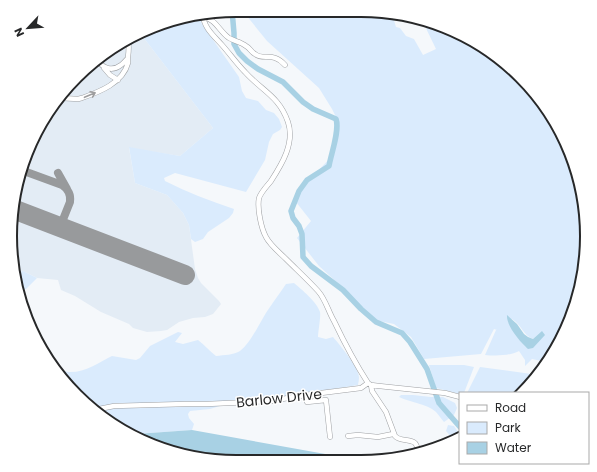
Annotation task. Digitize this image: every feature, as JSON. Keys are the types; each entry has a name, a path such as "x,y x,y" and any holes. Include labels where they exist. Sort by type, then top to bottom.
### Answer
{"street":[{"path":"204,19 210,31 243,70 276,100 287,120 290,136 286,154 279,168 259,199 259,212 266,237 323,297 352,357 386,412 393,434 398,439 415,443 417,448"},
{"path":"210,19 231,39 246,46 257,56 276,58 285,66"},
{"path":"66,98 82,98 107,87 118,80 127,66 129,45"},
{"path":"104,67 110,69 118,67 128,58"},
{"path":"101,64 109,74 118,80"},
{"path":"107,87 109,74"},
{"name":"Barlow Drive","path":"101,409 114,406 271,401 361,388 370,384 442,393 459,397"},
{"path":"306,395 307,402 326,400 330,437"},
{"path":"348,436 378,437 393,434"}],"shaded area":[{"path":"144,38 213,128 180,156 129,148 135,183 167,195 183,213 189,225 195,269 198,278 221,304 213,314 179,322 167,330 147,332 133,328 129,324 101,312 75,296 61,290 58,280 37,278 23,271 20,271 17,250 17,222 21,193 24,179 34,152 46,126 71,92 92,71 126,46"}],"green space":[{"path":"248,17 375,17 394,20 396,27 400,28 406,36 414,39 423,55 436,49 425,27 471,46 483,54 516,81 535,103 551,127 552,129 551,131 553,132 563,152 573,179 580,222 580,250 573,293 551,346 541,361 532,359 525,366 525,360 519,351 511,354 494,356 485,355 497,330 494,329 481,354 424,359 411,337 394,324 379,321 366,312 319,266 297,238 311,221 296,202 303,184 332,156 336,142 338,121 319,88 267,41","holes":["512,319 527,335 533,339 542,331 526,347 516,335 508,321"]},
{"path":"201,20 239,77 242,91 246,98 258,101 266,110 274,113 279,119 282,127 273,134 269,142 265,160 246,192 175,173 164,178 165,181 182,189 207,200 234,209 229,218 208,232 203,239 195,242 191,239 189,225 183,213 167,195 135,183 129,147 180,156 213,128 144,38 179,24"},
{"path":"20,271 23,271 37,278 26,289 23,290"},
{"path":"294,283 316,304 320,312 318,337 326,339 333,337 349,357 356,369 359,378 358,385 303,394 236,401 210,409 190,411 188,414 189,418 194,424 192,430 142,434 126,426 103,410 81,391 63,370 68,372 80,371 112,356 136,360 140,358 150,346 178,332 182,333 175,342 183,344 198,340 216,356 235,353 240,351 248,342 286,284"},
{"path":"429,365 464,365 474,367 464,392 459,392 459,394 436,388"},
{"path":"480,367 531,374 515,392 468,392"},
{"path":"401,395 443,397 455,403 457,408 454,415 444,422 432,409 399,397"},
{"path":"448,425 454,426 458,432 450,436 446,431"}],"water":[{"path":"507,315 528,337 533,339 542,331 545,335 533,348 528,349 511,329"},
{"path":"192,430 331,455 222,455 179,448 142,434"}],"waterway":[{"path":"233,17 234,44 239,53 247,61 258,69 283,82 303,102 313,109 336,119 336,136 329,166 307,180 299,191 291,211 293,218 299,226 302,234 303,257 311,266 343,290 376,322 402,333 410,342 427,369 439,403 459,426"}],"taxiway":[{"path":"27,172 62,185 67,190 70,197 70,202 60,227"},
{"path":"58,173 67,189"}],"runway":[{"path":"18,211 185,275"}]}
